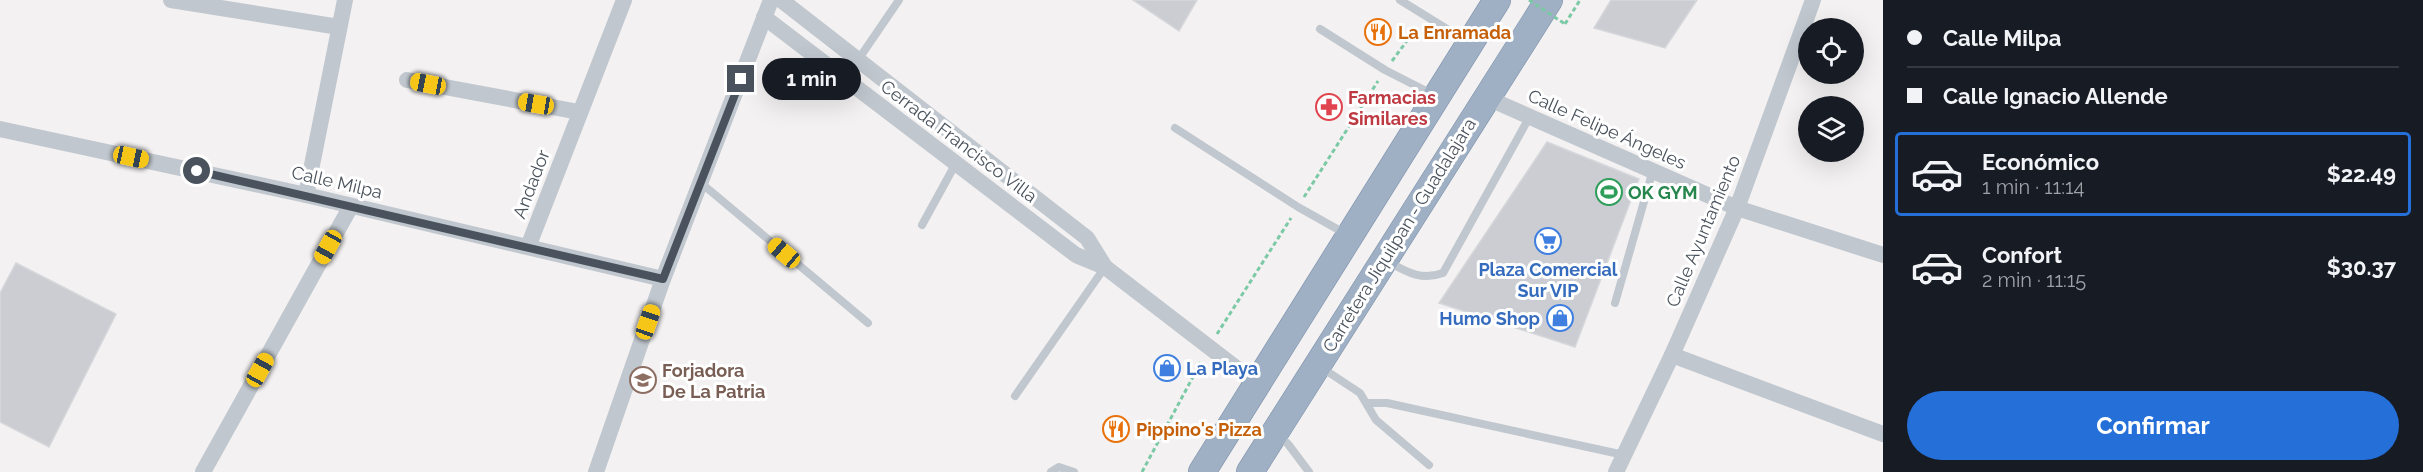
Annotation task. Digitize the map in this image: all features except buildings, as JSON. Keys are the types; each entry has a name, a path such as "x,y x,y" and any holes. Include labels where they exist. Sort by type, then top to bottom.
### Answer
{"highway":[{"path":"1202,472 1497,0"},
{"name":"Carretera Jiquilpan - Guadalajara","path":"1250,472 1485,97 1549,0"}],"street":[{"path":"171,0 339,27"},
{"path":"306,195 345,0"},
{"name":"Andador","path":"528,247 624,0"},
{"path":"596,472 663,279 771,0"},
{"name":"Cerrada Francisco Villa","path":"781,0 1087,238 1105,267"},
{"name":"Calle Ayuntamiento","path":"1616,472 1672,355 1737,208 1813,0"},
{"name":"Cerrada Francisco Villa","path":"764,17 1076,255 1105,267 1257,384"},
{"path":"406,80 579,112"},
{"name":"Calle Felipe Ángeles","path":"1485,97 1737,208 1883,255"},
{"name":"Calle Milpa","path":"0,129 306,195 663,279"},
{"path":"203,472 351,206"},
{"path":"1672,355 1883,434"}],"lane":[{"path":"858,60 899,0"},
{"path":"1400,0 1470,43"},
{"path":"1320,29 1385,70 1437,96"},
{"path":"1383,260 1416,276 1429,278 1443,273 1530,116"},
{"path":"1175,128 1298,207 1349,236"},
{"path":"922,225 956,163"},
{"path":"1615,303 1653,170"},
{"path":"701,183 868,323"},
{"path":"1015,396 1105,267"},
{"path":"1317,365 1360,393 1376,420 1429,465"},
{"path":"1368,403 1387,403 1624,455"},
{"path":"1275,432 1288,444 1310,472"},
{"path":"1051,472 1059,467 1074,472"}],"path":[{"path":"1529,0 1565,24 1580,0"},
{"path":"1142,472 1209,346 1385,70 1425,16"}],"place":[{"name":"La Enramada","path":"1378,32"},
{"name":"Farmacias Similares","path":"1329,107"},
{"name":"OK GYM","path":"1609,192"},
{"name":"Plaza Comercial Sur VIP","path":"1548,241"},
{"name":"Humo Shop","path":"1560,318"},
{"name":"La Playa","path":"1167,368"},
{"name":"Forjadora De La Patria","path":"643,380"},
{"name":"Pippino's Pizza","path":"1116,429"}],"route":[{"path":"197,171 663,279 741,79"}]}
